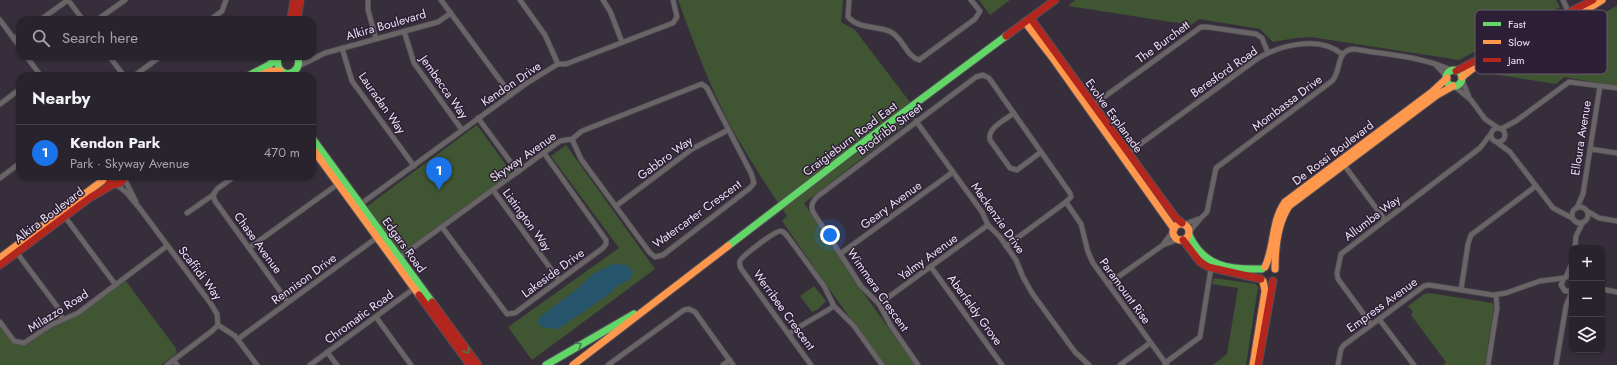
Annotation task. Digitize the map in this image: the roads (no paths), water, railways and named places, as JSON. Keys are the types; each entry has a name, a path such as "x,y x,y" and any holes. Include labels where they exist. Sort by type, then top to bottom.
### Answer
{"street":[{"path":"46,16 68,0 80,16"},
{"path":"103,16 125,0"},
{"path":"215,16 222,11 226,0"},
{"path":"292,16 294,0"},
{"path":"298,16 300,0"},
{"path":"368,0 368,10 376,39"},
{"path":"441,0 510,95"},
{"path":"520,0 545,35 558,64"},
{"path":"602,0 610,11 622,42"},
{"name":"Kendon Drive","path":"358,206 510,95 558,64 566,64 675,21 677,17 673,0"},
{"path":"849,0 848,17 862,26 891,31 897,36 912,56 919,60 975,19 980,11 971,0"},
{"name":"Craigieburn Road East","path":"574,365 863,142 1055,0"},
{"path":"1562,0 1567,10"},
{"path":"1575,10 1593,0"},
{"path":"1586,10 1602,0"},
{"name":"Alkira Boulevard","path":"316,58 342,48 438,22 450,13"},
{"path":"0,20 16,42"},
{"name":"Evolve Esplanade","path":"1028,21 1174,218 1184,224"},
{"name":"The Burchett","path":"1091,107 1201,27 1212,27 1256,34 1262,38 1268,53"},
{"name":"Jembecca Way","path":"404,31 414,63 462,130"},
{"name":"Beresford Road","path":"1126,154 1253,62 1268,53 1295,45 1314,44 1332,46 1342,54"},
{"name":"Lauradan Way","path":"342,48 352,81 414,166"},
{"path":"1342,54 1348,50 1354,50 1424,60 1460,73 1471,100 1485,119 1492,140 1510,152 1553,208 1578,223 1599,218"},
{"name":"Alkira Boulevard","path":"316,54 325,53"},
{"name":"Mombassa Drive","path":"1185,237 1208,210 1216,168 1332,81 1337,74 1342,54"},
{"path":"29,60 37,72"},
{"path":"112,60 121,72"},
{"path":"139,72 156,60"},
{"path":"256,72 269,65 274,60"},
{"path":"277,60 276,64 281,72"},
{"path":"295,72 299,66 300,60"},
{"name":"Alkira Boulevard","path":"299,66 311,60"},
{"path":"1447,78 1449,73 1475,60"},
{"path":"1435,64 1447,78 1448,83 1471,100"},
{"path":"1454,86 1459,84 1462,79 1475,68"},
{"name":"Brodribb Street","path":"812,204 818,196 976,77 983,74 989,78 1014,113"},
{"name":"De Rossi Boulevard","path":"1263,268 1271,254 1278,214 1285,202 1432,92 1447,78"},
{"path":"1490,134 1494,129 1516,121 1567,83 1574,82 1617,88"},
{"name":"Watercarter Crescent","path":"572,139 581,159 651,254 655,257 661,256 753,186 754,181 751,174 707,88 704,85 699,85"},
{"name":"Skyway Avenue","path":"397,260 560,141 572,139 582,131 699,85"},
{"name":"De Rossi Boulevard","path":"1275,269 1282,222 1286,209 1436,95 1454,86"},
{"name":"Elloura Avenue","path":"1576,208 1583,194 1600,86"},
{"path":"0,104 16,92"},
{"path":"1006,246 1066,202 1070,197 1070,193 1014,113 991,130 989,136 990,140 1010,168 1014,170 1017,170 1041,152"},
{"path":"478,118 518,172"},
{"path":"1485,119 1499,128 1505,136 1510,152"},
{"name":"Mackenzie Drive","path":"916,121 982,212 988,225 1016,260 1026,285 1075,352 1088,365"},
{"path":"1496,143 1502,141 1516,121"},
{"name":"Gabbro Way","path":"616,206 696,146 728,130"},
{"name":"Allumba Way","path":"1371,324 1339,281 1337,273 1339,259 1342,252 1480,148 1490,134"},
{"name":"Allumba Way","path":"1480,148 1496,143"},
{"name":"Edgars Road","path":"316,144 379,236 478,365"},
{"path":"1590,149 1617,154"},
{"name":"Lakeside Drive","path":"442,227 507,314 515,313 603,248 606,242 602,233 544,153"},
{"name":"Edgars Road","path":"316,154 338,184 358,206"},
{"name":"Evolve Esplanade","path":"1126,154 1169,220 1173,230"},
{"path":"1344,165 1385,220"},
{"path":"0,178 16,166"},
{"name":"Geary Avenue","path":"840,254 953,172"},
{"name":"Alkira Boulevard","path":"0,258 102,180"},
{"path":"108,180 109,183 115,185"},
{"name":"Alkira Boulevard","path":"0,265 92,197 122,183 124,180"},
{"name":"Scaffidi Way","path":"126,180 141,210 211,304 217,314 218,324"},
{"path":"187,214 213,195 217,189 229,180"},
{"path":"249,248 338,184"},
{"name":"Scaffidi Way","path":"115,185 141,210"},
{"path":"1461,290 1468,244 1471,235 1536,186"},
{"name":"Listington Way","path":"493,190 559,280"},
{"name":"Elloura Avenue","path":"1583,194 1586,210"},
{"name":"Chase Avenue","path":"213,195 215,201 288,302"},
{"name":"Paramount Rise","path":"1066,202 1081,224 1090,258 1166,364"},
{"name":"Wimmera Crescent","path":"812,204 814,212 861,286 879,304 891,326 918,365"},
{"path":"1559,212 1576,208 1586,210 1599,218 1617,221"},
{"path":"1574,245 1576,236 1572,213 1576,208"},
{"path":"1576,236 1587,217 1586,210"},
{"path":"65,217 115,284"},
{"path":"1163,245 1177,225 1200,219"},
{"path":"1184,224 1188,228 1185,237 1200,262 1211,268 1250,275 1267,283 1273,281"},
{"name":"Yalmy Avenue","path":"879,304 988,225"},
{"path":"1173,230 1174,236 1185,237 1210,262 1251,269 1270,266 1275,269 1277,276 1273,281 1270,292 1258,365"},
{"name":"Werribee Crescent","path":"812,365 741,267 740,260 774,233 781,231 788,237 824,286 834,306"},
{"name":"Rennison Drive","path":"238,340 379,236"},
{"path":"1108,284 1163,245 1185,237"},
{"name":"Milazzo Road","path":"0,322 14,341 20,343 28,341 51,324 78,313 167,246"},
{"path":"17,253 59,309 62,319"},
{"name":"Aberfeldy Grove","path":"931,267 1002,365"},
{"path":"1166,364 1200,337 1211,268"},
{"path":"1253,365 1265,291 1260,274 1263,268"},
{"path":"1566,306 1561,282 1565,278 1569,269"},
{"name":"Empress Avenue","path":"1338,365 1342,347 1424,286 1429,285 1496,295 1540,280 1569,277"},
{"path":"1546,280 1567,292 1569,292"},
{"name":"Edgars Road","path":"417,287 470,365"},
{"name":"Chromatic Road","path":"310,365 417,287"},
{"path":"1605,290 1617,292"},
{"path":"1488,365 1497,308 1496,295"},
{"name":"Craigieburn Road East","path":"546,365 659,298"},
{"path":"1556,365 1566,306 1569,298"},
{"path":"789,334 834,306 854,326 882,365"},
{"path":"608,365 684,310 689,309 695,312 733,365"},
{"path":"376,317 411,365"},
{"path":"1379,319 1414,365"},
{"path":"167,365 212,332 218,324 238,340 257,365"},
{"path":"1120,365 1150,343"},
{"path":"327,352 337,365"},
{"path":"173,360 177,365"},
{"path":"723,365 730,360"}],"water":[{"path":"613,264 627,265 633,272 629,280 617,286 608,295 558,329 541,327 537,321 541,316 576,290 593,274"}],"place":[{"name":"Kendon Park","path":"439,190"}]}
